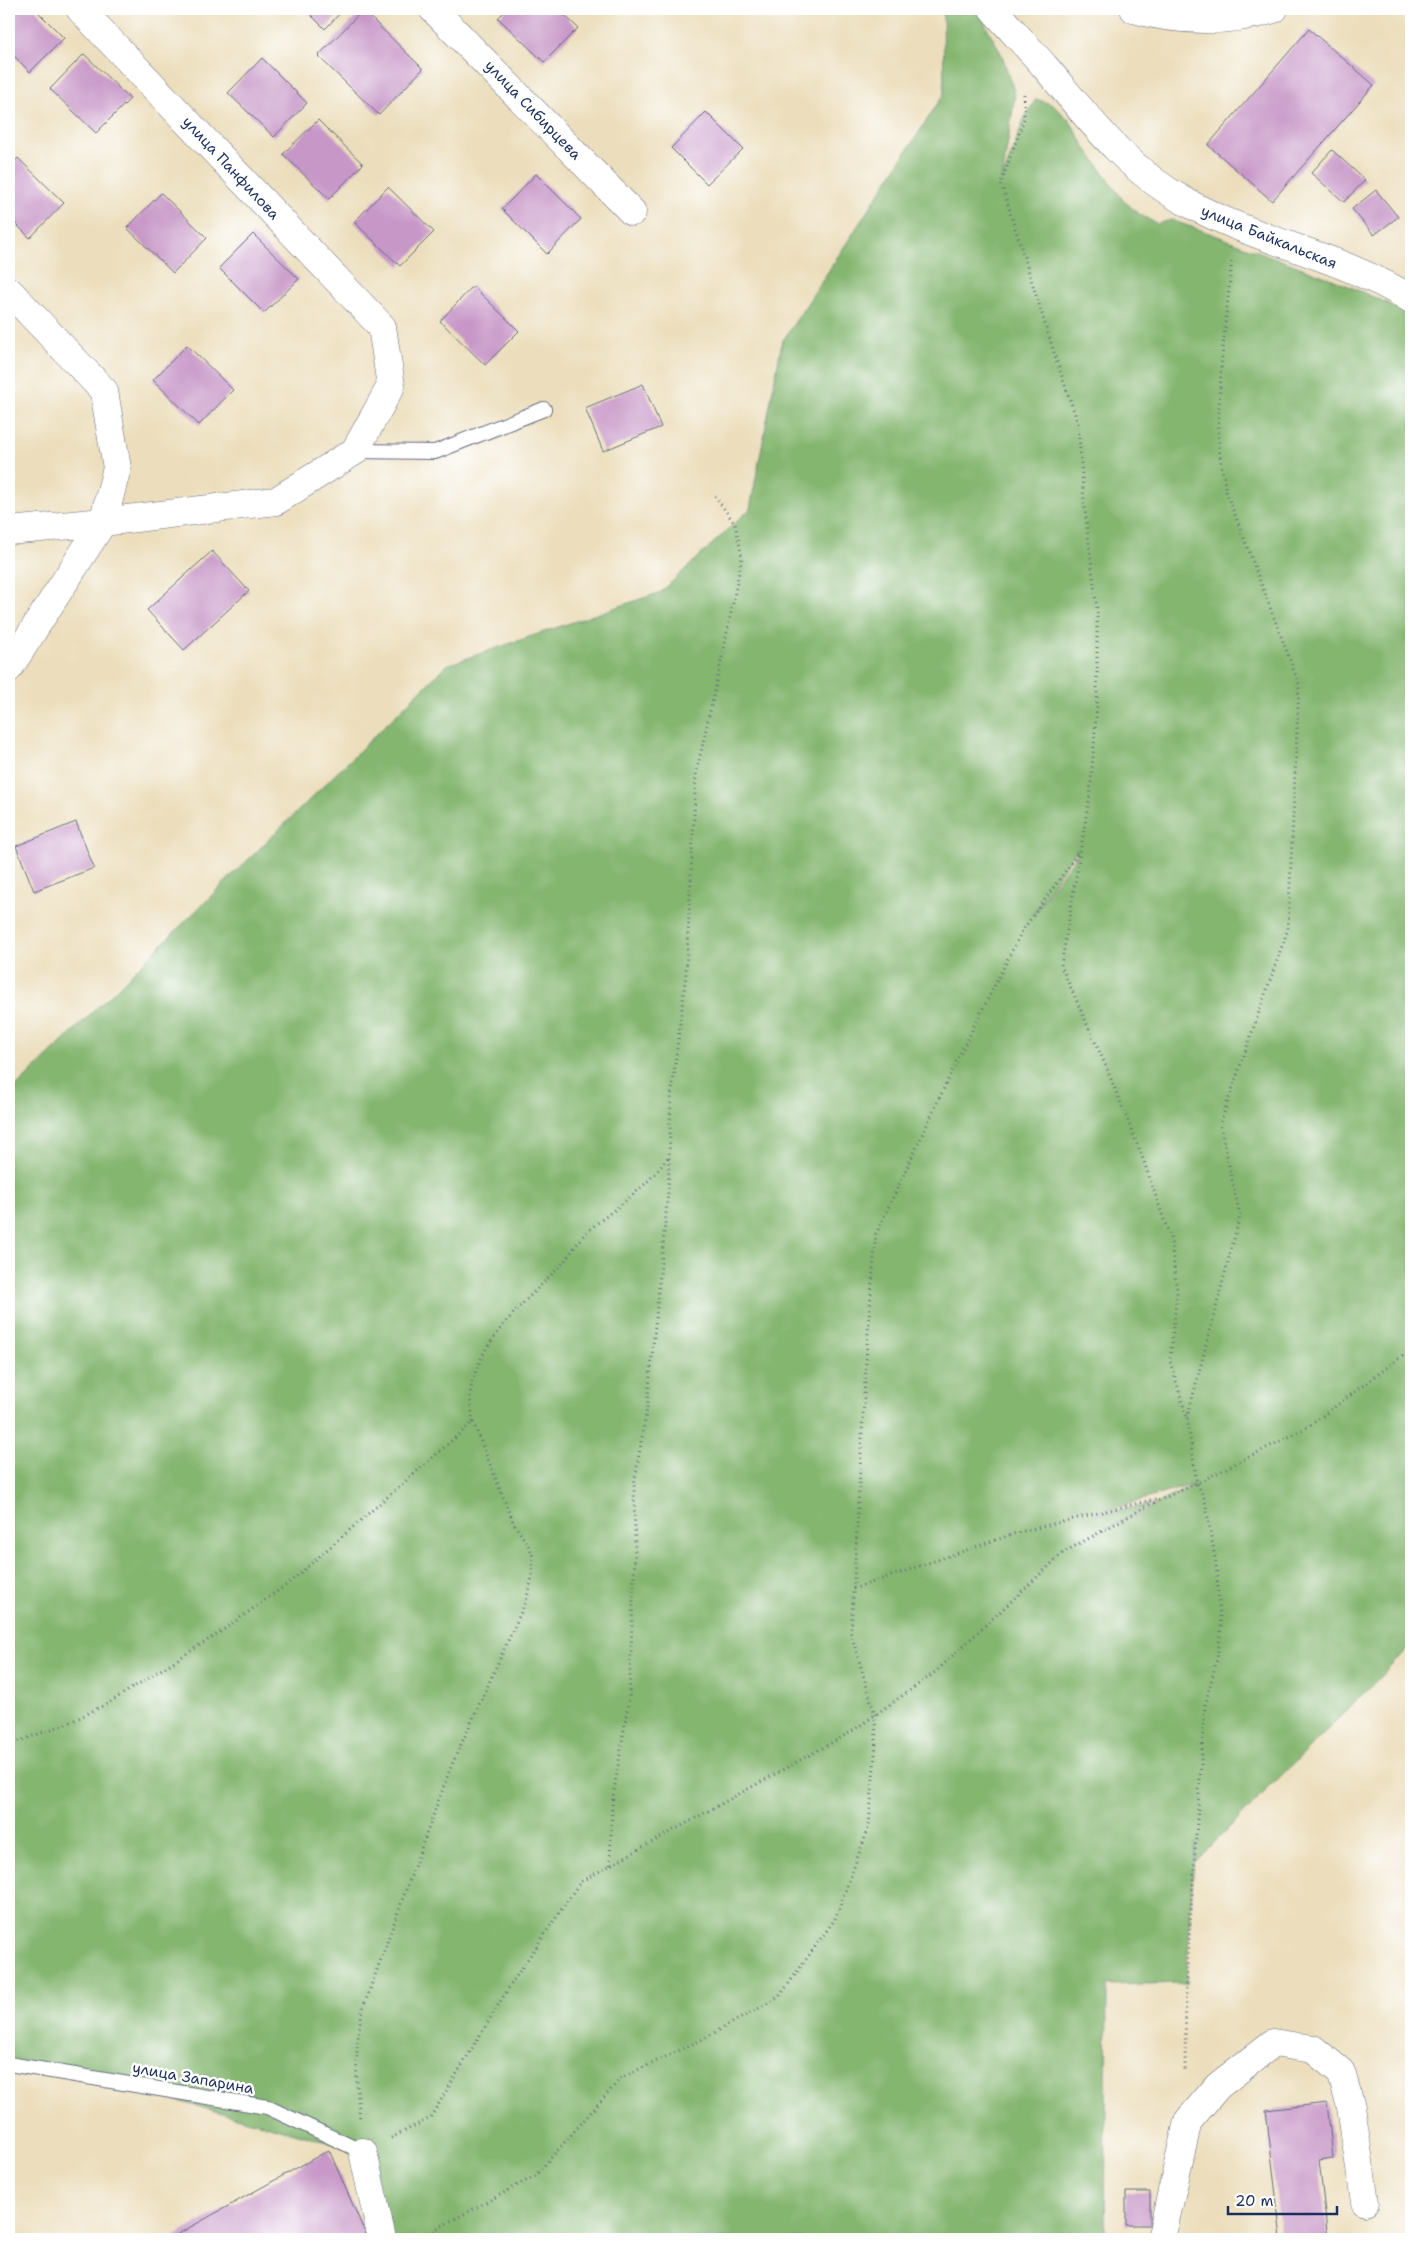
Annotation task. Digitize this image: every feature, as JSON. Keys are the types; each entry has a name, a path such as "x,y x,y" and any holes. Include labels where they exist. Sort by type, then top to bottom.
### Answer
{"street":[{"name":"улица Панфилова","path":"80,9 382,327 391,386 355,451"},
{"name":"улица Сибирцева","path":"433,9 632,212"},
{"name":"улица Байкальская","path":"993,9 1121,156 1162,187 1186,202 1226,222 1344,267 1411,299"},
{"path":"1134,9 1157,16 1225,18 1274,9"},
{"path":"9,291 104,391 117,468 103,522 9,668"},
{"path":"9,531 103,522 276,501 355,451"},
{"path":"1161,2239 1188,2121 1218,2086 1273,2043 1313,2048 1341,2072 1351,2107 1366,2202"},
{"path":"363,2152 382,2239"}],"lane":[{"path":"355,451 434,452 544,409"},
{"name":"улица Запарина","path":"9,2064 267,2107 363,2152"}],"path":[{"path":"1023,43 1024,120 1001,184 1078,423 1084,502 1097,609 1097,706 1090,794 1061,966 1123,1110 1171,1240 1177,1292 1170,1360 1187,1418 1197,1483 1205,1500 1216,1564 1221,1626 1217,1659 1205,1705 1200,1765 1196,1861 1186,1983 1184,2058 1188,2121"},
{"path":"1187,1418 1240,1216 1220,1124 1288,929 1299,694 1299,684 1226,491 1219,448 1220,403 1232,254"},
{"path":"610,1866 612,1804 629,1699 635,1552 634,1484 647,1408 668,1193 671,1098 686,974 696,774 742,556 735,524 715,496"},
{"path":"427,2239 436,2229 535,2176 621,2078 701,2040 779,1997 835,1919 869,1826 876,1742 875,1715 851,1633 867,1344 876,1234 959,1056 1022,931 1081,850"},
{"path":"669,1156 657,1174 586,1233 562,1263 517,1307 490,1344 476,1372 471,1388 473,1422 514,1524 533,1556 532,1578 526,1601 450,1769 363,2008 358,2031 356,2062 363,2152 430,2118 511,1984 580,1882 851,1732 933,1674 1064,1552 1168,1496 1308,1427 1411,1349"},
{"path":"9,1746 71,1722 110,1702 216,1635 289,1583 473,1422"},
{"path":"853,1589 1016,1533 1168,1496"}],"green space":[{"path":"943,9 977,9 1002,55 1015,94 1002,180 1024,119 1036,99 1053,105 1070,121 1085,147 1123,200 1139,214 1157,224 1171,220 1337,281 1391,305 1411,317 1411,1646 1196,1861 1195,1843 1186,1983 1107,1985 1105,2239 381,2239 363,2152 99,2079 9,2064 9,1094 447,665 661,592 750,509 782,342 944,94","holes":["1077,849 1076,856 1033,915 1033,914","1194,1485 1095,1535 1151,1504 1089,1516"]}],"building":[{"path":"9,9 35,9 64,38 30,72 9,51"},
{"path":"305,9 344,9 325,29"},
{"path":"507,9 558,9 578,28 544,62 498,18"},
{"path":"363,10 423,69 379,115 318,56"},
{"path":"1309,29 1374,85 1272,201 1208,145"},
{"path":"84,54 130,99 96,133 50,89"},
{"path":"262,58 307,103 274,137 228,93"},
{"path":"706,112 743,149 707,184 671,148"},
{"path":"318,120 363,164 329,199 283,154"},
{"path":"1332,150 1365,180 1344,202 1311,173"},
{"path":"18,158 64,203 30,238 9,217 9,168"},
{"path":"536,174 581,219 547,254 502,209"},
{"path":"388,187 434,232 400,266 354,222"},
{"path":"1376,190 1398,217 1374,235 1352,209"},
{"path":"161,193 207,238 173,273 127,228"},
{"path":"253,234 299,279 264,313 219,268"},
{"path":"473,286 519,331 485,365 440,321"},
{"path":"187,345 233,390 199,425 153,380"},
{"path":"643,384 661,427 603,451 585,408"},
{"path":"212,551 249,591 184,650 147,610"},
{"path":"76,822 94,868 34,891 16,846"},
{"path":"1327,2103 1333,2158 1319,2160 1328,2239 1281,2239 1266,2110"},
{"path":"329,2150 366,2235 359,2239 169,2239"},
{"path":"1126,2192 1150,2192 1150,2225 1126,2225"}]}
